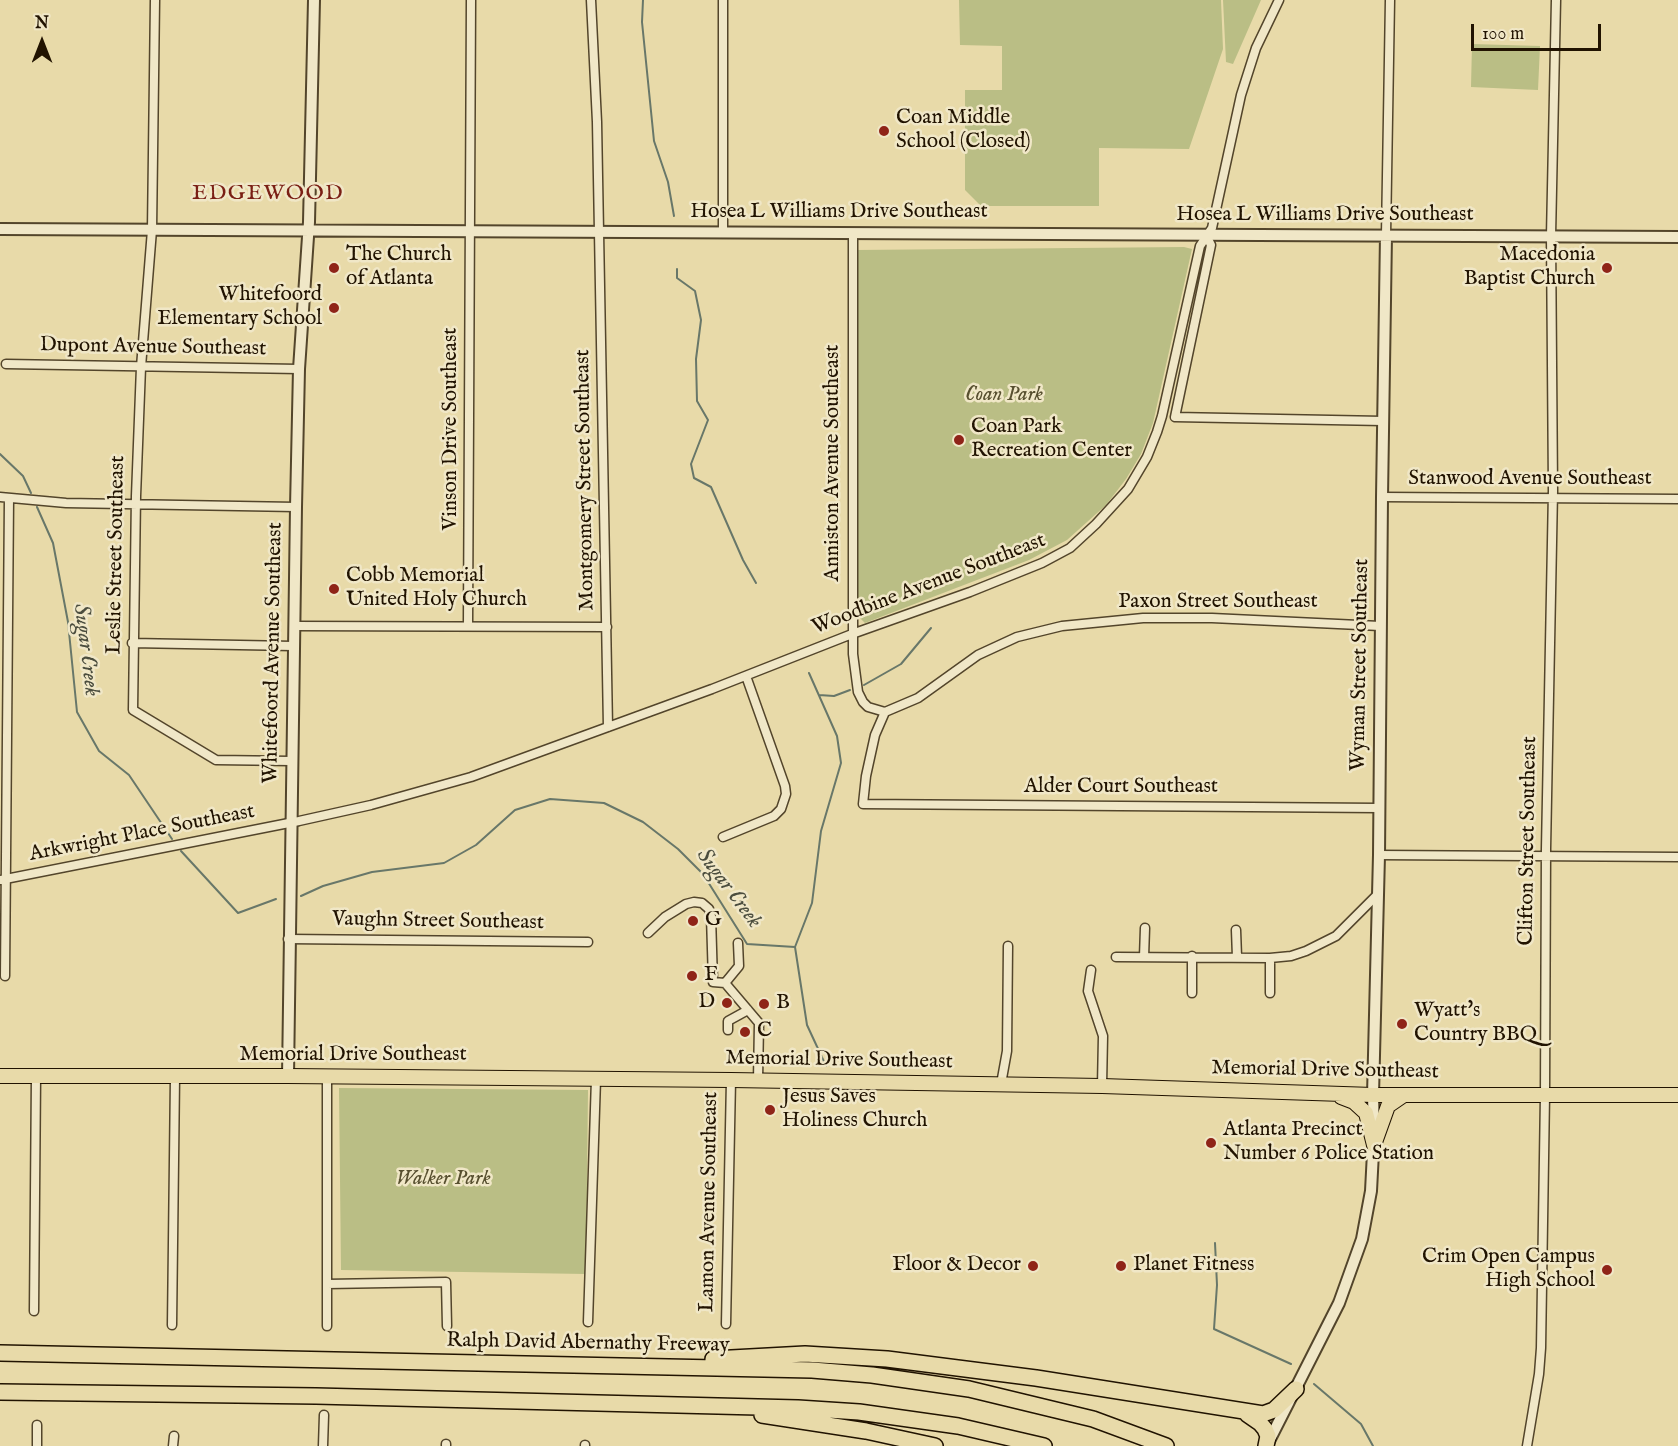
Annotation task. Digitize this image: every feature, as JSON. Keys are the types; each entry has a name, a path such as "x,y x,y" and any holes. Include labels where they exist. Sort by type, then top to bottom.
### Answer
{"highway":[{"name":"Ralph David Abernathy Freeway","path":"0,1353 812,1370 930,1382 1017,1399 1093,1419 1166,1446"},
{"path":"602,1365 788,1354 856,1356 970,1369 1263,1414 1274,1410 1296,1389"},
{"path":"0,1392 798,1408 868,1413 958,1426 1044,1446"},
{"path":"675,1404 820,1423 935,1446"},
{"path":"1238,1411 1254,1418 1265,1428 1268,1436 1267,1446"}],"main road":[{"name":"Memorial Drive Southeast","path":"0,1076 731,1080 1102,1086 1373,1095 1678,1095"},
{"path":"1330,1093 1361,1106 1369,1122 1374,1145"},
{"path":"1374,1145 1388,1106 1404,1095"}],"street":[{"name":"Leslie Street Southeast","path":"155,0 152,230 141,367 135,504 133,710 216,760 291,761"},
{"name":"Whitefoord Avenue Southeast","path":"288,1076 288,939 299,369 308,231 314,0"},
{"name":"Vinson Drive Southeast","path":"468,626 471,0"},
{"name":"Montgomery Street Southeast","path":"591,0 597,123 608,728"},
{"path":"723,0 723,232"},
{"name":"Woodbine Avenue Southeast","path":"290,822 371,805 471,777 970,592 1042,563 1070,548 1128,489 1147,457 1162,416 1200,246 1212,228 1241,95 1256,48 1279,0"},
{"path":"1386,236 1390,0"},
{"name":"Clifton Street Southeast","path":"1527,1446 1541,1348 1546,855 1553,498 1551,236 1556,0"},
{"name":"Hosea L Williams Drive Southeast","path":"0,229 1678,237"},
{"name":"Anniston Avenue Southeast","path":"853,233 852,634 858,692 868,707 885,712"},
{"path":"1206,235 1211,245 1175,417 1383,421"},
{"name":"Wyman Street Southeast","path":"1267,1446 1339,1304 1362,1239 1371,1191 1374,1145 1373,1095 1379,855 1386,236"},
{"name":"Dupont Avenue Southeast","path":"6,364 299,369"},
{"name":"Stanwood Avenue Southeast","path":"1382,497 1678,499"},
{"path":"5,976 3,879 5,498 66,503 296,507"},
{"name":"Paxon Street Southeast","path":"885,712 918,698 959,668 999,644 1039,630 1062,626 1122,619 1184,617 1380,626"},
{"path":"294,626 607,627"},
{"path":"132,643 293,646"},
{"path":"723,837 774,816 781,809 786,794 746,675"},
{"name":"Alder Court Southeast","path":"885,712 875,735 866,776 863,804 1379,808"},
{"name":"Arkwright Place Southeast","path":"3,879 290,822"},
{"path":"1379,855 1678,857"},
{"path":"1116,957 1270,958 1305,951 1336,936 1377,895"},
{"path":"648,933 665,917 686,904 702,903 709,909 713,982 725,983 759,1023 758,1081"},
{"path":"1144,957 1145,928"},
{"path":"1236,930 1237,957"},
{"name":"Vaughn Street Southeast","path":"288,939 588,942"},
{"path":"725,983 739,966 738,943"},
{"path":"1001,1084 1007,1051 1008,946"},
{"path":"1192,956 1192,993"},
{"path":"1270,958 1270,993"},
{"path":"1091,970 1088,991 1103,1036 1102,1086"},
{"path":"728,1030 728,1021 748,1010"},
{"path":"34,1311 36,1076"},
{"path":"172,1325 175,1077"},
{"path":"327,1077 327,1326"},
{"path":"588,1323 596,1079"},
{"name":"Lamon Avenue Southeast","path":"726,1324 731,1080"},
{"path":"327,1284 446,1282 447,1326"},
{"path":"323,1446 324,1415"},
{"path":"37,1425 37,1446"},
{"path":"174,1436 174,1446"}],"green space":[{"path":"959,0 1221,0 1223,49 1189,149 1099,148 1099,206 981,206 965,190 965,90 1002,90 1002,46 960,45"},
{"path":"1223,0 1261,0 1233,64 1226,62"},
{"path":"1472,44 1540,46 1538,90 1471,87"},
{"name":"Coan Park","path":"1184,247 1192,249 1153,423 1141,454 1106,505 1067,540 1029,560 865,623 858,616 856,250"},
{"name":"Walker Park","path":"339,1088 588,1090 586,1274 341,1270"}],"waterway":[{"path":"643,0 642,22 654,141 668,182 674,216"},
{"path":"677,269 677,278 695,291 701,320 696,359 697,401 708,420 691,464 694,478 711,487 743,560 756,583"},
{"name":"Sugar Creek","path":"0,454 23,476 31,493"},
{"name":"Sugar Creek","path":"37,507 53,543 68,622 77,712 99,751 129,775 172,839"},
{"path":"864,685 901,664 931,628"},
{"path":"809,673 837,736 841,763 821,831 812,903 795,947 807,1025 826,1066"},
{"path":"819,695 834,696 850,690"},
{"name":"Sugar Creek","path":"301,896 323,886 372,872 444,863 476,845 515,810 550,799 604,803 643,822 678,849 703,874 747,944 795,947"},
{"name":"Sugar Creek","path":"181,851 238,913 276,899"},
{"name":"Sugar Creek","path":"1215,1243 1217,1285 1214,1329 1291,1364"},
{"name":"Sugar Creek","path":"1314,1384 1361,1424 1373,1446"}],"place":[{"name":"Coan Middle School (Closed)","path":"884,131"},
{"name":"The Church of Atlanta","path":"334,268"},
{"name":"Macedonia Baptist Church","path":"1607,268"},
{"name":"Whitefoord Elementary School","path":"334,308"},
{"name":"Coan Park Recreation Center","path":"959,440"},
{"name":"Cobb Memorial United Holy Church","path":"334,589"},
{"name":"G","path":"693,921"},
{"name":"F","path":"692,976"},
{"name":"D","path":"727,1003"},
{"name":"B","path":"764,1004"},
{"name":"Wyatt's Country BBQ","path":"1402,1024"},
{"name":"C","path":"745,1032"},
{"name":"Jesus Saves Holiness Church","path":"770,1110"},
{"name":"Atlanta Precinct Number 6 Police Station","path":"1211,1143"},
{"name":"Floor & Decor","path":"1033,1266"},
{"name":"Planet Fitness","path":"1121,1266"},
{"name":"Crim Open Campus High School","path":"1607,1270"}],"district":[{"name":"EDGEWOOD","path":"268,194"}]}
